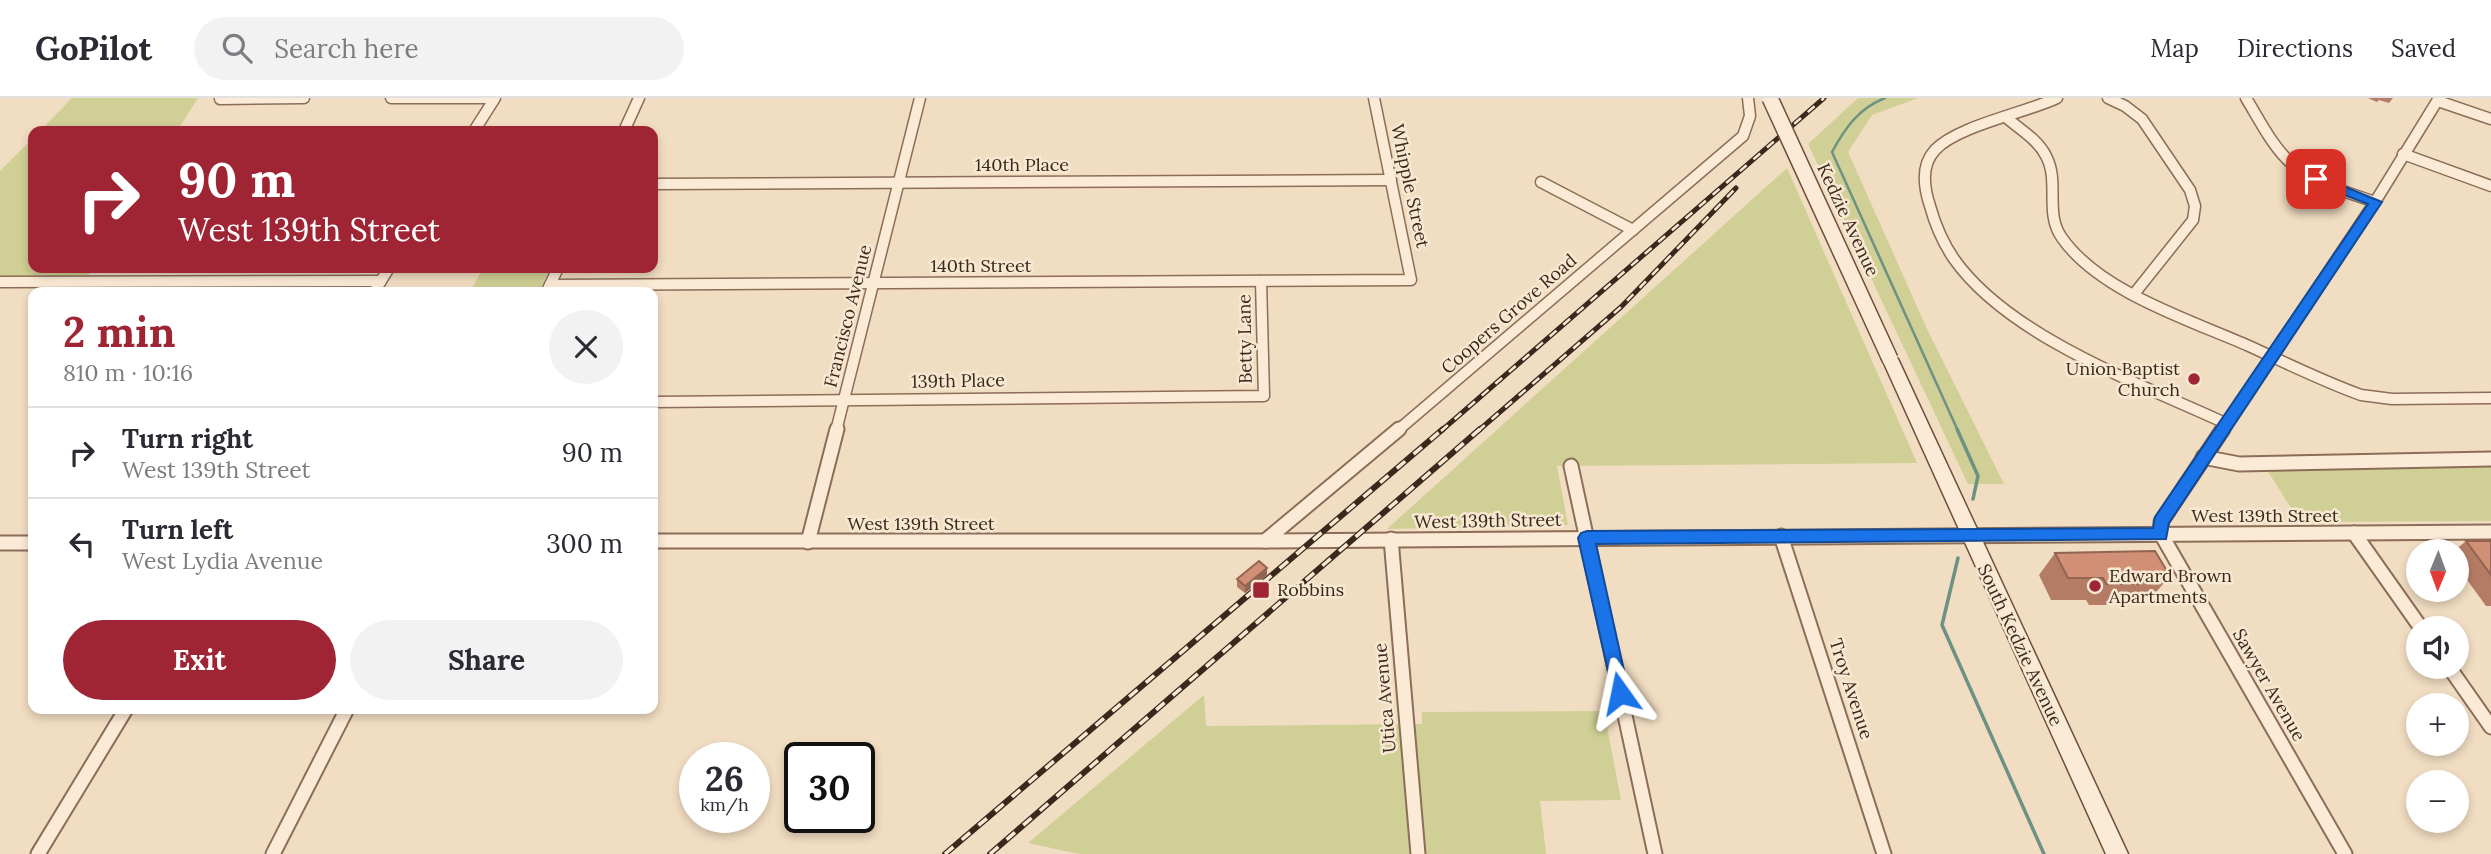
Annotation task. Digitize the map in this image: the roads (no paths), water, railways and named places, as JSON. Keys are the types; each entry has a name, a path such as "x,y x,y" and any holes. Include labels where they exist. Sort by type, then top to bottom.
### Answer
{"main road":[{"name":"Kedzie Avenue","path":"1770,98 1890,359"},
{"name":"South Kedzie Avenue","path":"1890,359 2117,854"}],"street":[{"path":"220,99 304,98"},
{"path":"391,98 486,98"},
{"path":"477,126 495,98"},
{"path":"626,126 639,98"},
{"name":"Francisco Avenue","path":"808,542 920,98"},
{"name":"Whipple Street","path":"1374,98 1411,280"},
{"name":"Coopers Grove Road","path":"1265,541 1743,136 1749,116 1748,98"},
{"path":"2057,98 2008,119 1956,135 1936,148 1926,165 1924,188 1938,231 1958,265 1979,287 2032,328 2078,353 2225,423"},
{"path":"2108,98 2125,106 2142,119 2190,190 2195,206 2193,220 2134,294"},
{"path":"2246,98 2266,131 2294,165 2316,179 2375,202"},
{"path":"2161,534 2161,522 2375,202 2438,99 2491,119"},
{"path":"2008,119 2038,144 2047,158 2051,172 2051,217 2062,239 2091,267 2134,294 2351,392 2392,399 2491,398"},
{"path":"2403,154 2491,186"},
{"name":"140th Place","path":"658,184 1391,180"},
{"path":"1541,183 1633,230"},
{"path":"377,287 386,273"},
{"name":"140th Street","path":"630,287 1411,280"},
{"path":"0,282 381,281"},
{"name":"Betty Lane","path":"1261,281 1264,396"},
{"name":"139th Place","path":"658,401 1264,396"},
{"path":"2203,457 2239,464 2491,459"},
{"path":"1571,466 1655,854"},
{"name":"West 139th Street","path":"658,541 1265,541 2491,532"},
{"path":"2354,533 2413,616"},
{"name":"Sawyer Avenue","path":"2161,534 2345,854"},
{"name":"Troy Avenue","path":"1781,537 1884,854"},
{"name":"Utica Avenue","path":"1391,540 1418,854"},
{"path":"0,543 28,543"},
{"path":"2457,679 2491,727"},
{"path":"38,854 123,714"},
{"path":"273,854 343,714"}],"waterway":[{"path":"1885,98 1868,107 1854,120 1832,152 1958,431"},
{"path":"1957,429 1978,476 1973,499"},
{"path":"1958,558 1942,625 2044,854"}],"railway":[{"path":"1441,431 1824,98"},
{"path":"1478,431 1621,307 1736,188"},
{"path":"945,854 1443,429"},
{"path":"990,854 1480,429"}],"place":[{"name":"Union Baptist Church","path":"2194,379"},
{"name":"Edward Brown Apartments","path":"2095,586"},
{"name":"Robbins","path":"1261,590"}]}
